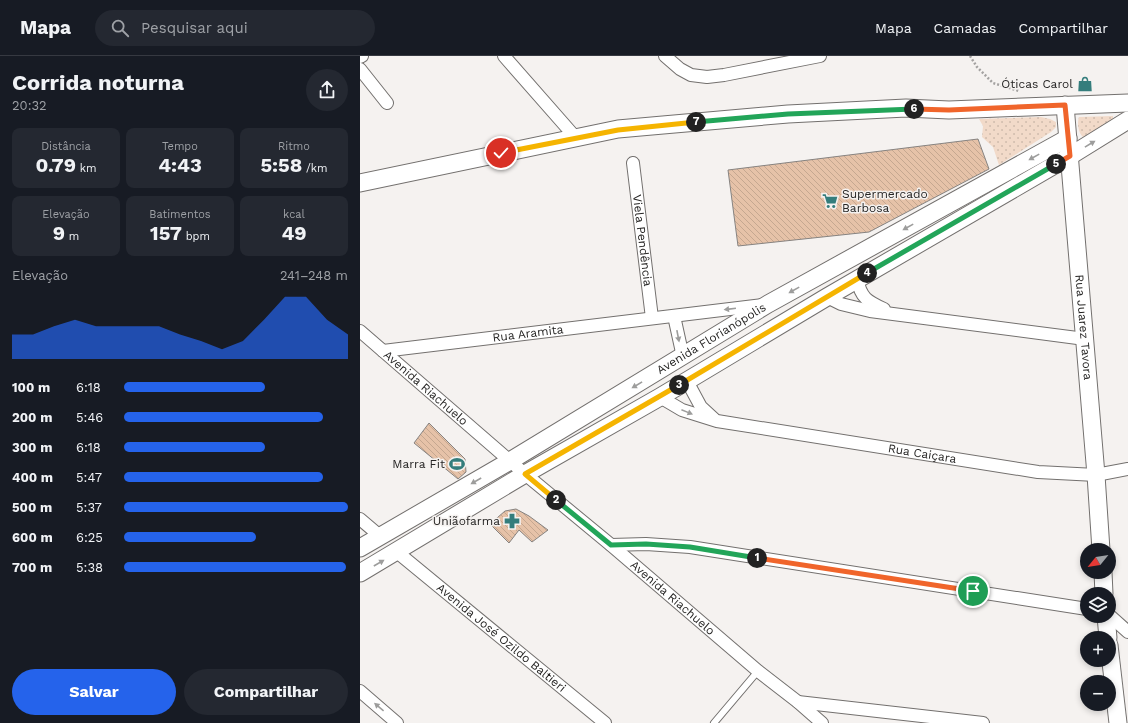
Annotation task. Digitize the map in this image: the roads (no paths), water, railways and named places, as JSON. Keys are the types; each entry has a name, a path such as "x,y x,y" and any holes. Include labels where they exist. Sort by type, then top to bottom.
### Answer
{"street":[{"path":"504,56 576,138"},
{"path":"665,56 680,69 691,75 707,77 820,56"},
{"path":"360,70 387,103"},
{"path":"360,183 618,130 788,114 906,108 949,110 1128,103"},
{"name":"Rua Juarez Tavora","path":"1065,105 1101,543"},
{"name":"Avenida Florianópolis","path":"360,573 525,474 660,397 857,279 1070,156 1128,120"},
{"name":"Avenida Florianópolis","path":"360,548 510,461 768,304 1068,138"},
{"name":"Viela Pendência","path":"633,162 652,318"},
{"path":"857,279 862,295 868,301 894,314"},
{"path":"827,297 853,308 1085,339"},
{"name":"Rua Aramita","path":"383,351 768,304"},
{"path":"674,316 683,357"},
{"name":"Avenida Riachuelo","path":"360,331 525,474 611,545 758,671 822,723"},
{"path":"687,381 702,407 716,421"},
{"name":"Rua Caiçara","path":"660,397 682,410 716,421 1038,472 1096,475 1128,469"},
{"path":"360,519 380,536"},
{"path":"611,545 646,544 690,547 1080,608"},
{"name":"Avenida José Ozildo Baltieri","path":"397,552 604,723"},
{"path":"1116,621 1128,632"},
{"path":"1111,667 1118,723"},
{"path":"360,691 397,723"},
{"path":"798,702 983,723"}],"lane":[{"path":"714,723 758,671"}],"place":[{"name":"Óticas Carol","path":"1085,84"},
{"name":"Supermercado Barbosa","path":"830,201"},
{"name":"Marra Fit","path":"457,464"},
{"name":"Uniãofarma","path":"512,521"}]}
